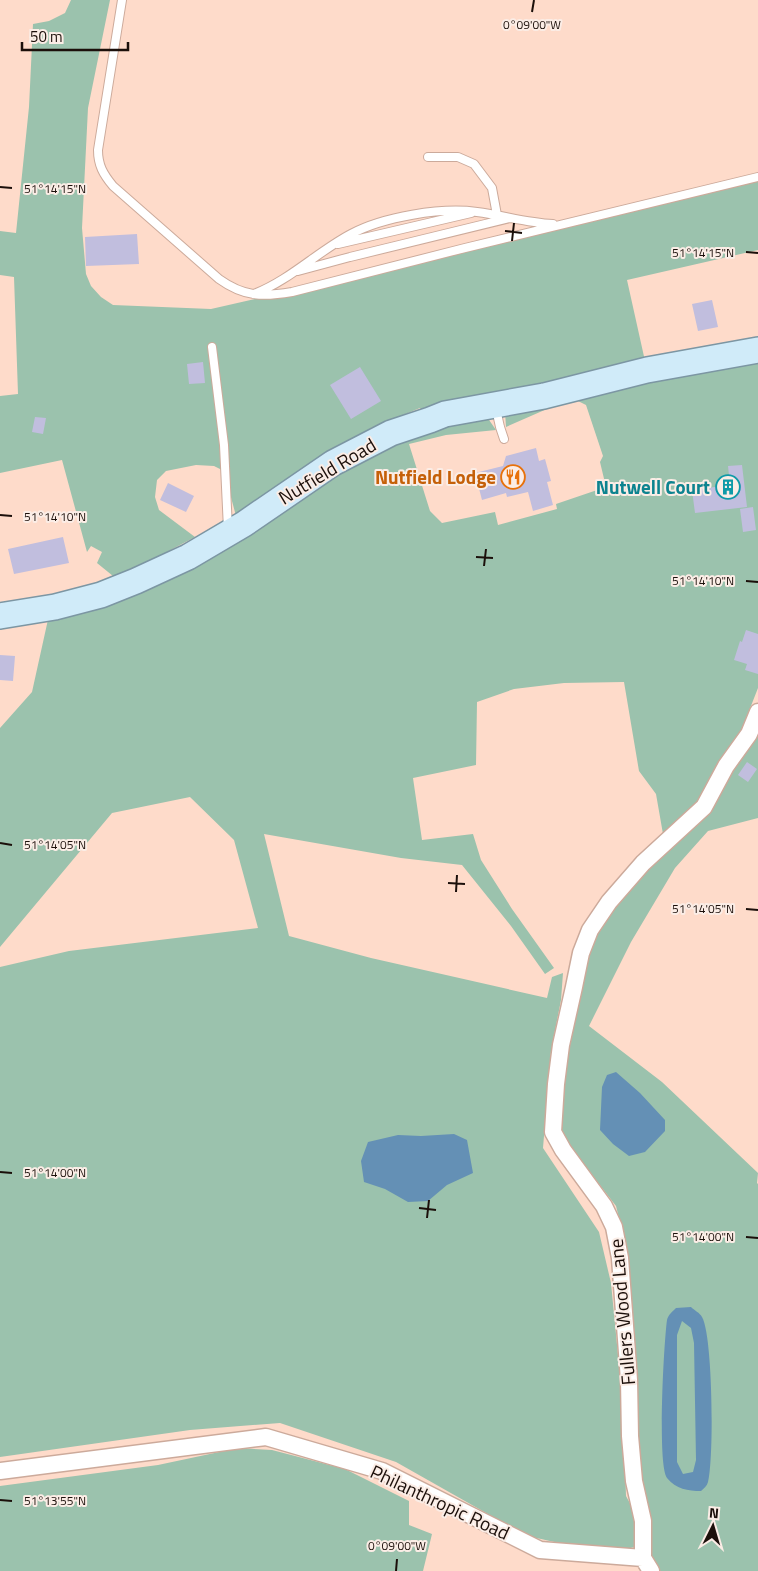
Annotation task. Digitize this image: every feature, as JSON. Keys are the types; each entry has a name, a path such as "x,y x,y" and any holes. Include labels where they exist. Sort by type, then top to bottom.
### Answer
{"main road":[{"name":"Nutfield Road","path":"0,616 55,607 101,594 136,581 228,534 333,463 368,444 391,433 444,414 544,396 647,370 758,350"}],"street":[{"name":"Fullers Wood Lane","path":"647,1564 643,1521 634,1481 630,1436 629,1380 620,1258 614,1227 604,1206 563,1150 553,1132 553,1111 561,1045 581,954 590,930 609,902 643,863 704,807 726,766 749,734 758,712"},
{"name":"Philanthropic Road","path":"0,1471 266,1437 382,1471 540,1550 647,1564"}],"lane":[{"path":"122,0 98,150 98,162 113,186 219,279 230,287 252,295 273,295 292,292 758,177"},
{"path":"428,157 458,158 474,164 492,188 497,215"},
{"path":"252,295 270,288 329,246 359,230 386,221 440,211 458,210 560,225"},
{"path":"329,246 476,212"},
{"path":"294,272 513,218"},
{"path":"212,347 224,445 228,534"},
{"path":"496,405 504,439"}],"green space":[{"path":"71,0 110,0 88,108 82,228 86,274 91,286 101,297 113,305 211,309 363,274 758,177 758,250 627,280 647,370 430,420 420,408 371,428 369,438 236,516 224,471 214,466 196,465 166,471 157,480 155,497 159,510 195,537 144,564 113,576 97,563 102,552 91,546 87,552 62,460 0,473 0,396 18,394 14,277 0,275 0,231 16,233 29,107 33,24 49,21 65,13"},
{"path":"758,357 758,688 740,734 700,800 663,834 656,794 639,771 624,682 564,683 514,689 477,702 476,765 413,778 422,840 473,834 481,860 512,909 554,968 545,974 511,926 462,865 401,858 264,834 289,936 371,958 547,998 552,977 563,973 561,1000 551,1051 543,1148 599,1232 611,1283 623,1406 626,1496 634,1511 638,1545 629,1548 600,1549 565,1544 525,1535 396,1462 280,1423 190,1430 0,1457 0,967 69,951 258,928 234,840 190,797 112,813 0,947 0,728 32,692 49,615 304,493 395,439 487,417 496,430 446,435 409,444 430,511 442,523 495,512 498,525 557,509 556,504 606,487 600,462 603,456 586,405 572,398 506,427 505,412"},
{"path":"758,732 758,818 708,831 675,868 631,942 589,1026 662,1082 758,1173 758,1571 657,1571 648,1548 638,1464 624,1238 616,1206 569,1145 558,1124 561,1086 586,966 599,927 620,897 652,862 712,810 723,782 751,745"},
{"path":"238,1448 272,1450 345,1469 409,1501 409,1525 432,1534 423,1571 0,1571 0,1486 158,1465"}],"water":[{"path":"616,1072 640,1093 665,1120 665,1131 645,1152 629,1156 613,1144 600,1130 602,1087 607,1075"},
{"path":"454,1134 467,1140 473,1173 447,1185 428,1201 408,1202 385,1189 364,1182 361,1161 368,1142 398,1135"},
{"path":"691,1307 702,1317 706,1329 712,1425 708,1482 701,1491 687,1490 674,1485 667,1478 664,1468 662,1402 666,1332 668,1318 676,1308","holes":["682,1321 691,1328 694,1343 696,1460 693,1472 683,1474 677,1462 677,1335"]}],"building":[{"path":"137,234 139,264 86,266 85,237"},
{"path":"712,300 718,327 698,331 692,304"},
{"path":"203,362 205,383 189,384 187,364"},
{"path":"360,367 381,401 351,419 330,385"},
{"path":"35,417 46,418 43,434 32,432"},
{"name":"Nutfield Lodge","path":"536,448 539,461 545,459 551,481 547,482 553,505 533,511 528,492 507,497 506,493 482,500 475,473 503,466 506,456"},
{"name":"Nutwell Court","path":"742,465 747,507 695,513 692,490 730,485 728,466"},
{"path":"168,483 194,496 186,512 160,500"},
{"path":"753,507 756,530 743,532 740,509"},
{"path":"63,537 69,563 14,574 8,549"},
{"path":"746,630 758,634 758,674 745,670 747,664 734,660"},
{"path":"0,655 15,656 13,681 0,680"},
{"path":"747,762 757,769 748,782 738,775"}],"place":[{"name":"Nutfield Lodge","path":"513,477"},
{"name":"Nutwell Court","path":"728,487"}]}
